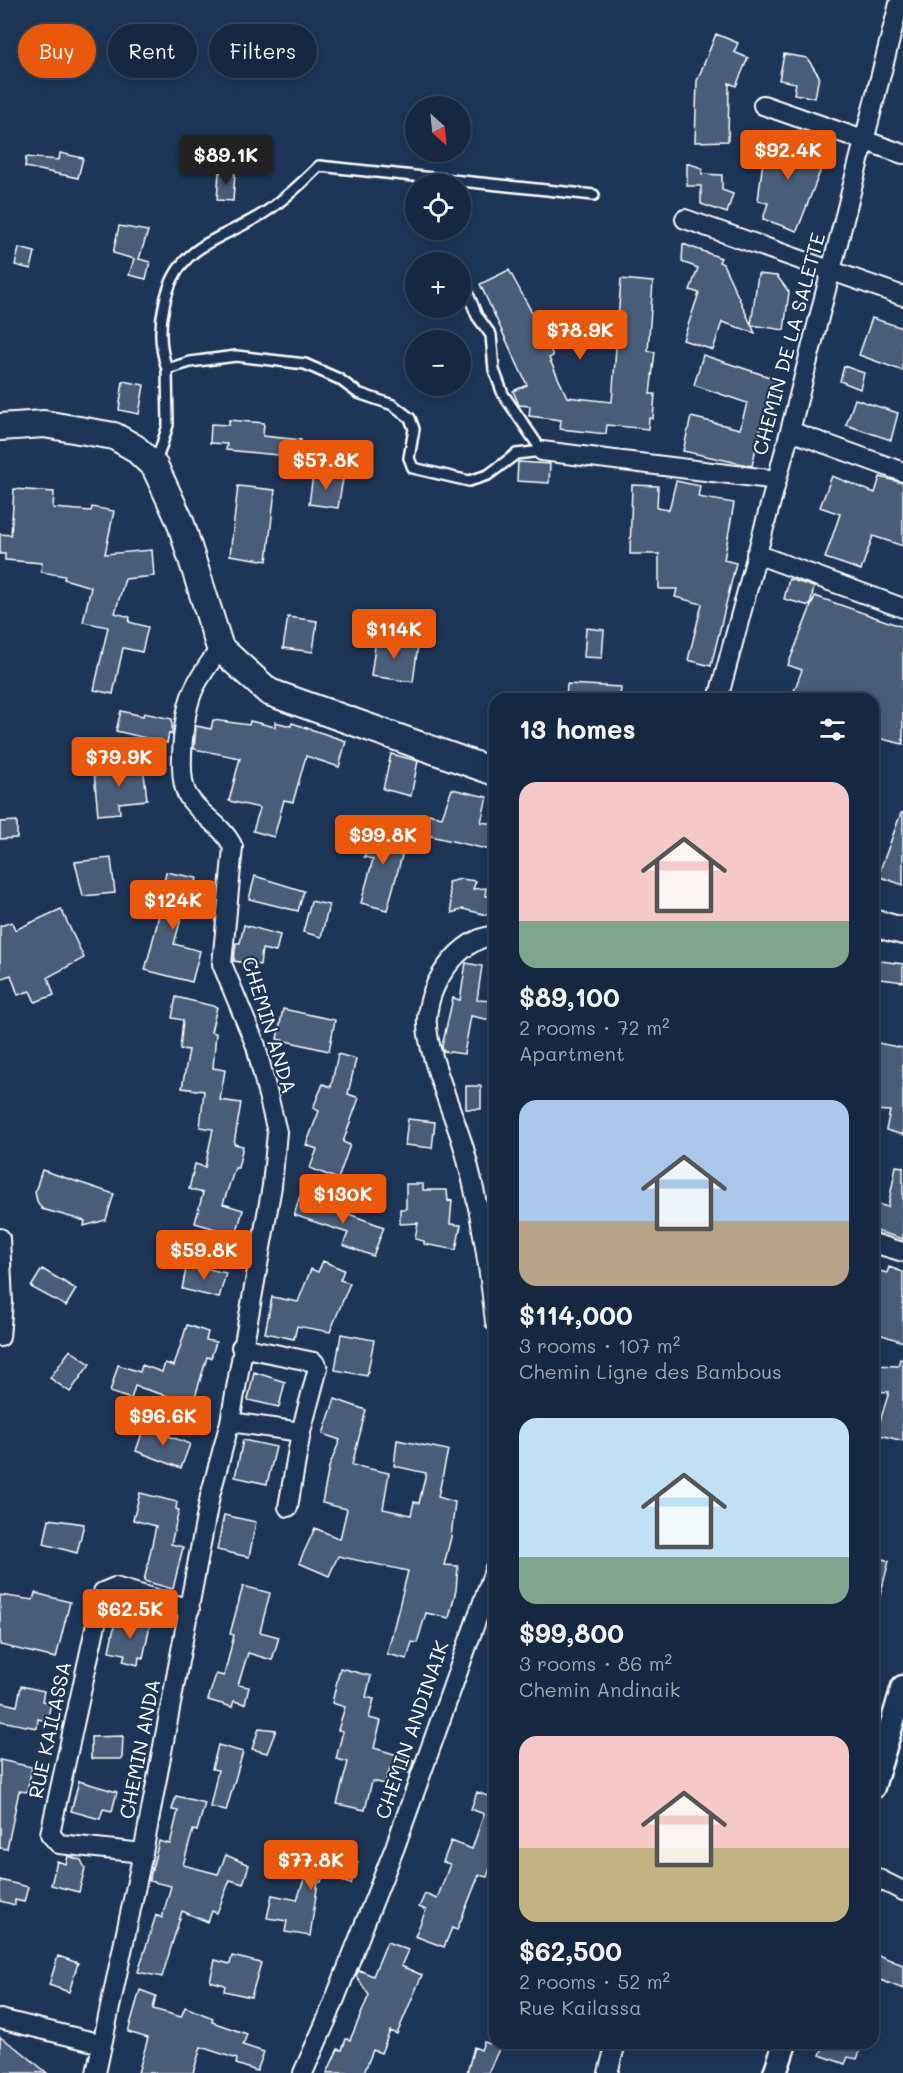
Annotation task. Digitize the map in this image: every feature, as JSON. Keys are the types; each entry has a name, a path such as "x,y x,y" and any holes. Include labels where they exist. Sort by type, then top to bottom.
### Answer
{"main road":[{"path":"0,427 44,424 114,436 135,448 155,467 180,521 220,648 269,692 489,769"},
{"path":"879,925 903,932"}],"street":[{"name":"CHEMIN DE LA SALETTE","path":"720,693 866,141 900,0"},
{"path":"763,105 903,154"},
{"path":"685,219 903,296"},
{"path":"790,431 903,472"},
{"path":"542,452 777,480"},
{"path":"756,554 903,609"},
{"name":"CHEMIN ANDA","path":"96,2073 143,1852 210,1497 230,1422 241,1347 272,1186 277,1132 256,1046 222,964 233,847 228,835 196,808 186,793 182,776 186,724 193,691 220,648"},
{"path":"489,936 464,950 444,969 432,993 427,1018 431,1046 465,1150 476,1194 489,1282"},
{"path":"0,1238 3,1302 0,1337"},
{"path":"879,1244 903,1252"},
{"path":"241,1347 314,1362 317,1373 302,1432 288,1507"},
{"path":"230,1422 302,1432"},
{"name":"CHEMIN ANDINAIK","path":"303,2073 327,2019 395,1847 489,1585"},
{"name":"RUE KAILASSA","path":"143,1852 59,1844 50,1834 104,1593 115,1587 190,1609"},
{"path":"879,1767 903,1687"},
{"path":"879,1879 903,1891"},
{"path":"0,2019 102,2044"},
{"path":"608,2073 614,2049"},
{"path":"775,2073 783,2049"}],"lane":[{"path":"155,467 168,424 167,369 160,324 168,286 182,261 211,240 266,211 299,186 319,166 594,195"},
{"path":"167,369 190,362 236,356 305,364 339,379 358,393 393,405 410,418 414,429 409,458 413,468 469,481 488,475 516,454 542,452 503,394 494,370 491,336 477,316 471,301"}],"building":[{"path":"716,34 738,43 734,52 748,58 736,86 729,83 728,141 695,142 697,81"},
{"path":"784,54 807,58 819,76 815,98 794,94 796,83 779,80"},
{"path":"782,136 817,149 814,155 825,159 797,231 763,219 768,203 758,201 765,144 778,149"},
{"path":"60,153 83,158 78,178 25,167 26,157 59,160"},
{"path":"687,163 702,168 702,174 722,175 722,190 733,194 727,213 701,204 701,186 687,186"},
{"path":"219,172 235,173 233,201 217,200"},
{"path":"119,226 148,231 139,259 150,262 146,279 129,275 134,259 113,253"},
{"path":"683,244 721,258 719,262 723,264 755,333 722,322 713,350 683,340 699,293 690,290 698,268 682,262"},
{"path":"19,248 35,252 31,269 15,265"},
{"path":"509,270 543,333 553,356 549,358 567,397 612,402 621,279 653,282 648,351 655,352 650,394 655,394 653,419 649,418 648,429 607,425 606,434 560,429 561,420 529,416 530,406 519,405 513,391 527,385 480,284"},
{"path":"758,274 777,276 789,292 784,330 751,325"},
{"path":"872,318 903,328 903,371 859,355"},
{"path":"703,355 776,379 752,466 683,451 691,417 740,429 747,403 694,385"},
{"path":"844,366 864,373 860,389 840,381"},
{"path":"123,381 144,385 139,414 119,410"},
{"path":"855,399 898,413 891,440 846,425"},
{"path":"229,420 264,423 263,436 301,440 298,457 226,450 227,444 210,443 211,424 229,425"},
{"path":"518,462 550,464 549,483 517,481"},
{"path":"313,475 343,479 338,508 309,504"},
{"path":"832,476 875,493 880,477 903,483 903,546 873,536 861,570 825,558 840,514 820,507"},
{"path":"676,481 700,486 698,497 734,503 724,560 736,563 711,666 688,660 702,604 675,597 677,589 659,589 659,554 630,554 632,485 658,486 657,508 669,510"},
{"path":"238,486 275,490 267,561 230,555"},
{"path":"14,489 54,492 53,508 91,511 92,507 114,511 105,554 152,550 154,576 125,579 115,613 130,617 129,622 148,627 142,652 123,648 113,694 94,690 108,627 83,622 91,587 64,579 65,576 41,572 42,563 5,560 5,554 0,554 0,534 11,535"},
{"path":"789,579 814,587 810,606 784,599"},
{"path":"815,596 903,627 903,744 879,738 879,693 793,693 802,670 788,665"},
{"path":"288,617 317,621 313,652 283,648"},
{"path":"586,628 604,630 602,658 584,657"},
{"path":"376,639 418,645 413,682 371,676"},
{"path":"567,684 621,687 620,693 566,693"},
{"path":"121,711 172,719 172,735 169,733 167,743 116,731"},
{"path":"213,720 249,725 250,721 275,727 275,722 291,726 292,723 346,741 339,767 306,756 293,802 284,800 274,837 253,831 260,808 229,801 240,758 194,749 196,726 211,729"},
{"path":"391,754 418,761 411,796 383,789"},
{"path":"143,764 147,800 119,803 120,813 98,815 94,772"},
{"path":"452,789 487,797 481,822 489,823 489,850 426,835 428,814 442,817"},
{"path":"901,813 903,813 903,885 879,876"},
{"path":"17,821 17,838 0,839 0,822"},
{"path":"380,826 408,834 387,910 361,903 373,859 364,857 371,833 378,835"},
{"path":"111,858 115,893 83,896 75,862"},
{"path":"166,872 197,878 189,912 183,911 174,944 200,951 192,982 145,970 157,924"},
{"path":"255,876 304,891 298,911 249,899"},
{"path":"461,879 476,881 473,889 486,888 485,896 489,896 489,916 463,909 452,913 448,882"},
{"path":"311,901 329,905 321,937 303,932"},
{"path":"61,909 84,958 48,977 54,995 35,1002 30,991 18,995 11,975 0,979 0,926 12,922 15,930"},
{"path":"244,925 280,935 276,952 262,949 260,965 234,961 236,943 240,943"},
{"path":"879,961 903,964 903,982 879,979"},
{"path":"466,963 482,966 477,1000 489,1001 489,1020 471,1016 464,1054 443,1051 442,1046 453,998 460,1000"},
{"path":"176,997 217,1007 211,1032 216,1033 213,1068 225,1070 220,1100 241,1103 234,1144 243,1146 238,1168 235,1168 223,1204 243,1210 236,1235 195,1223 203,1193 189,1189 195,1164 205,1167 213,1129 200,1127 204,1091 182,1088 189,1050 180,1049 183,1020 172,1018"},
{"path":"283,1009 335,1020 329,1051 277,1039"},
{"path":"879,1043 903,1048 903,1135 886,1130 890,1111 879,1110"},
{"path":"338,1054 356,1059 348,1094 359,1098 343,1142 350,1145 338,1179 310,1168 317,1149 306,1145 319,1111 313,1108 323,1084 331,1087"},
{"path":"466,1086 481,1086 481,1109 466,1109"},
{"path":"408,1119 435,1122 432,1148 405,1145"},
{"path":"896,1166 903,1167 903,1239 879,1232 879,1205 888,1207"},
{"path":"42,1170 114,1194 106,1220 84,1226 85,1221 42,1209 35,1192"},
{"path":"406,1184 423,1184 423,1190 447,1190 448,1201 452,1200 450,1224 461,1225 456,1250 424,1244 424,1241 415,1239 418,1223 400,1224 400,1209 406,1209"},
{"path":"300,1196 384,1227 373,1256 343,1245 348,1233 294,1215"},
{"path":"323,1261 344,1270 340,1280 350,1283 330,1332 297,1326 294,1339 265,1333 272,1297 298,1302 311,1269 318,1272"},
{"path":"187,1264 226,1273 219,1298 182,1289"},
{"path":"889,1267 903,1272 903,1342 879,1334 879,1274 880,1271 887,1273"},
{"path":"42,1269 76,1289 66,1306 31,1287"},
{"path":"187,1325 208,1332 206,1340 216,1342 211,1358 207,1357 193,1404 135,1386 131,1399 110,1392 118,1365 140,1372 142,1365 162,1372 165,1363 174,1366"},
{"path":"341,1334 374,1340 367,1376 335,1370"},
{"path":"70,1350 90,1364 70,1392 50,1378"},
{"path":"900,1359 903,1360 903,1441 879,1435 879,1424 889,1392 879,1391 879,1365 898,1366"},
{"path":"254,1372 285,1382 279,1407 248,1400"},
{"path":"335,1399 366,1410 352,1465 389,1473 383,1509 411,1515 414,1502 419,1503 426,1473 394,1466 397,1440 448,1450 438,1497 455,1502 451,1537 444,1565 458,1566 456,1590 449,1618 426,1613 417,1643 412,1642 407,1659 387,1654 408,1571 338,1556 329,1576 299,1563 315,1528 340,1539 347,1509 322,1503 329,1467 340,1440 323,1434"},
{"path":"144,1427 190,1444 181,1468 136,1451"},
{"path":"243,1440 276,1447 267,1484 235,1477"},
{"path":"140,1493 177,1502 176,1509 179,1510 171,1544 183,1547 173,1589 144,1581 156,1526 133,1520"},
{"path":"224,1515 256,1522 249,1557 217,1550"},
{"path":"49,1519 84,1524 77,1553 44,1544"},
{"path":"879,1558 889,1561 879,1599"},
{"path":"243,1586 270,1593 260,1632 279,1637 272,1660 248,1653 238,1685 249,1687 245,1704 234,1701 232,1707 208,1700 216,1674 224,1676 234,1635 230,1634"},
{"path":"35,1593 70,1602 56,1658 0,1645 0,1595 33,1600"},
{"path":"116,1618 150,1625 143,1658 139,1657 138,1665 123,1661 125,1654 109,1651"},
{"path":"340,1668 371,1676 366,1697 374,1699 369,1718 381,1721 374,1748 414,1760 410,1773 390,1768 385,1784 372,1781 365,1810 337,1804 348,1762 336,1759 343,1731 338,1730 345,1707 332,1703"},
{"path":"21,1686 44,1691 42,1701 51,1703 47,1721 38,1719 37,1728 0,1721 0,1702 17,1706"},
{"path":"259,1728 276,1730 267,1753 252,1749"},
{"path":"123,1736 122,1759 91,1759 91,1737"},
{"path":"218,1745 243,1752 226,1811 210,1807 218,1770 212,1769"},
{"path":"0,1760 32,1767 27,1792 19,1791 7,1849 0,1848"},
{"path":"79,1781 117,1792 112,1811 103,1809 100,1819 71,1811"},
{"path":"477,1792 489,1797 489,1871 487,1877 479,1875 457,1930 452,1928 444,1947 415,1936 426,1910 419,1907 425,1894 437,1899 450,1864 443,1862 451,1841 472,1849 484,1814 471,1809"},
{"path":"176,1796 205,1803 197,1831 193,1830 183,1865 218,1874 226,1855 249,1865 243,1884 230,1880 217,1913 212,1911 208,1922 182,1911 162,1977 138,1972 156,1915 162,1918 171,1886 149,1881 159,1841 170,1844 178,1811 172,1810"},
{"path":"316,1844 324,1846 323,1851 358,1862 351,1884 323,1875 321,1882 318,1882 310,1936 285,1932 287,1921 267,1918 272,1895 297,1900"},
{"path":"68,1856 81,1860 85,1868 79,1892 51,1885 57,1861 66,1864"},
{"path":"0,1880 28,1887 24,1902 15,1900 15,1905 0,1901"},
{"path":"387,1942 408,1950 401,1966 422,1975 397,2034 390,2031 381,2053 373,2050 364,2073 327,2073 338,2049 342,2050 346,2039 350,2040 369,1995 356,1976 359,1970 373,1976"},
{"path":"879,1955 903,1965 903,1989 879,1979"},
{"path":"58,1956 78,1963 69,1992 49,1985"},
{"path":"232,1956 261,1963 251,1997 224,1991 225,1985 210,1981 215,1960 230,1964"},
{"path":"140,1990 156,1996 153,2009 181,2017 185,2007 213,2018 212,2022 247,2034 243,2045 264,2052 257,2071 236,2064 237,2059 201,2047 193,2073 138,2073 148,2038 128,2032"},
{"path":"0,2037 22,2052 47,2073 0,2073"},
{"path":"484,2042 489,2044 489,2049 499,2049 488,2073 467,2073 474,2047 481,2050"},
{"path":"823,2049 861,2049 857,2059 848,2057 845,2064 820,2055"}]}
